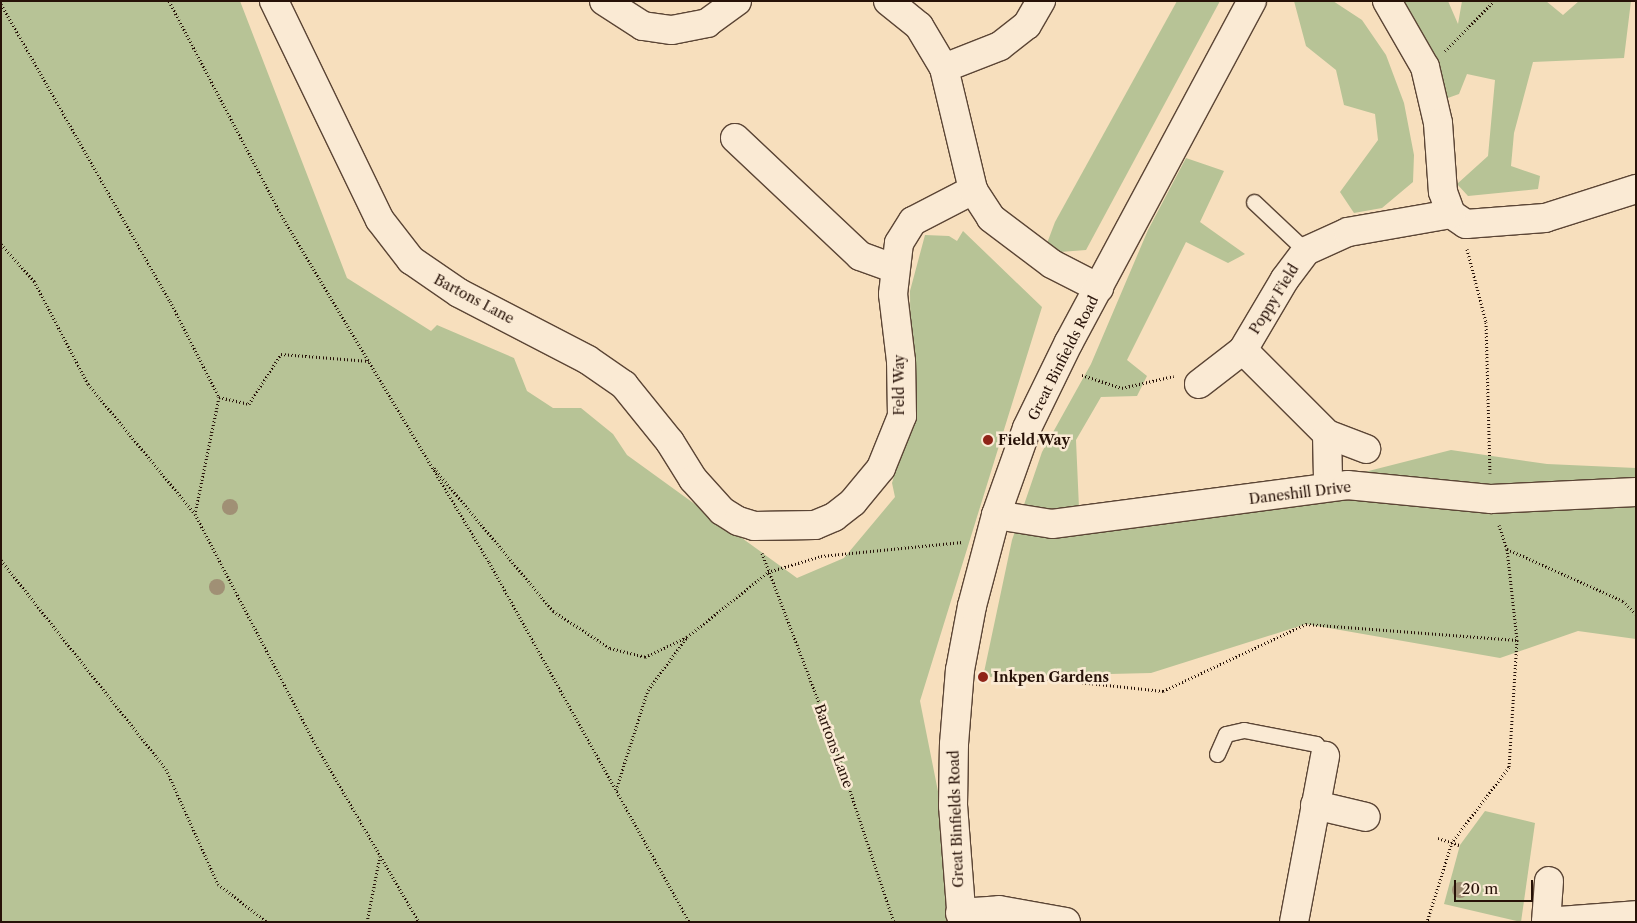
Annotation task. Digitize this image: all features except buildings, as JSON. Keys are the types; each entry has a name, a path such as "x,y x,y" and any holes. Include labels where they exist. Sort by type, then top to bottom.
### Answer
{"street":[{"name":"Bartons Lane","path":"274,1 380,220 411,260 459,293 588,360 624,385 670,442 693,478 722,511 738,521 754,526"},
{"path":"604,1 643,26 672,30 707,23 737,1"},
{"path":"888,1 919,26 944,68 973,190 991,218 1052,264 1098,288"},
{"path":"944,68 1000,46 1026,25 1041,1"},
{"name":"Great Binfields Road","path":"961,917 953,806 959,688 972,606 996,515 1027,428 1098,288 1252,1"},
{"path":"1387,1 1425,67 1438,124 1443,192 1458,219"},
{"path":"735,138 860,256 895,269"},
{"name":"Poppy Field","path":"1199,384 1243,350 1285,279 1306,251 1348,232 1458,219 1545,218 1636,189"},
{"name":"Feld Way","path":"754,526 815,525 834,516 854,502 881,468 902,416 900,361 893,294 899,243 913,221 973,190"},
{"name":"Poppy Field","path":"1243,350 1327,434 1366,449"},
{"path":"1327,434 1328,478"},
{"name":"Daneshill Drive","path":"996,515 1052,524 1347,485 1491,499 1636,492"},
{"path":"1294,922 1325,756"},
{"path":"1315,804 1366,818"},
{"path":"1549,880 1546,922 1636,915"},
{"path":"961,917 998,910 1066,922"}],"lane":[{"path":"1254,202 1306,251"},
{"path":"1217,754 1226,734 1244,730 1316,744 1325,756"}],"path":[{"path":"169,1 283,218 428,461 690,922"},
{"path":"1425,67 1460,38 1494,1"},
{"path":"1,4 170,300 218,397 195,514"},
{"path":"1427,922 1452,842 1509,767 1517,640 1507,549 1491,499 1486,322 1458,219"},
{"path":"1,244 34,280 88,384 195,514 317,747 419,922"},
{"path":"218,397 249,404 281,354 369,361"},
{"path":"1074,372 1099,382 1122,388 1168,375 1199,384"},
{"path":"428,461 553,611 610,648 645,657 687,637 768,572 821,556 962,542"},
{"path":"1507,549 1623,601 1636,614"},
{"path":"1,560 166,769 218,884 268,922"},
{"name":"Bartons Lane","path":"768,572 830,730 894,922"},
{"path":"995,673 1163,691 1306,624 1517,640"},
{"path":"616,790 648,690 687,637"},
{"path":"1438,838 1460,845"},
{"path":"367,922 380,855"},
{"path":"684,922 685,914"}],"green space":[{"path":"1,1 240,1 347,278 431,331 437,325 514,358 527,391 553,408 581,408 613,434 627,455 797,578 844,558 895,497 892,483 911,419 910,291 925,235 949,236 957,241 963,231 1042,307 920,701 964,922 1,922"},
{"path":"1177,1 1220,1 1086,250 1060,252 1046,246 1055,222"},
{"path":"1294,1 1333,1 1362,20 1386,55 1404,103 1414,155 1413,182 1382,208 1354,213 1340,192 1378,140 1375,114 1344,105 1336,70 1306,46"},
{"path":"1406,1 1448,1 1458,24 1462,1 1546,1 1563,15 1579,1 1631,1 1624,58 1533,62 1514,133 1511,166 1540,176 1538,189 1468,196 1457,184 1488,156 1495,80 1467,74 1459,94 1445,99 1402,7"},
{"path":"1186,158 1224,171 1200,222 1245,254 1228,263 1186,242 1127,360 1147,376 1137,396 1101,397 1076,440 1079,508 1341,478 1451,450 1547,464 1636,468 1636,639 1578,631 1500,658 1306,624 1151,673 983,677 1012,540 1042,452 1091,364 1148,230"},
{"path":"1485,811 1535,823 1521,922 1444,904 1460,845"}],"place":[{"name":"Field Way","path":"988,440"},
{"name":"Inkpen Gardens","path":"983,677"}]}
